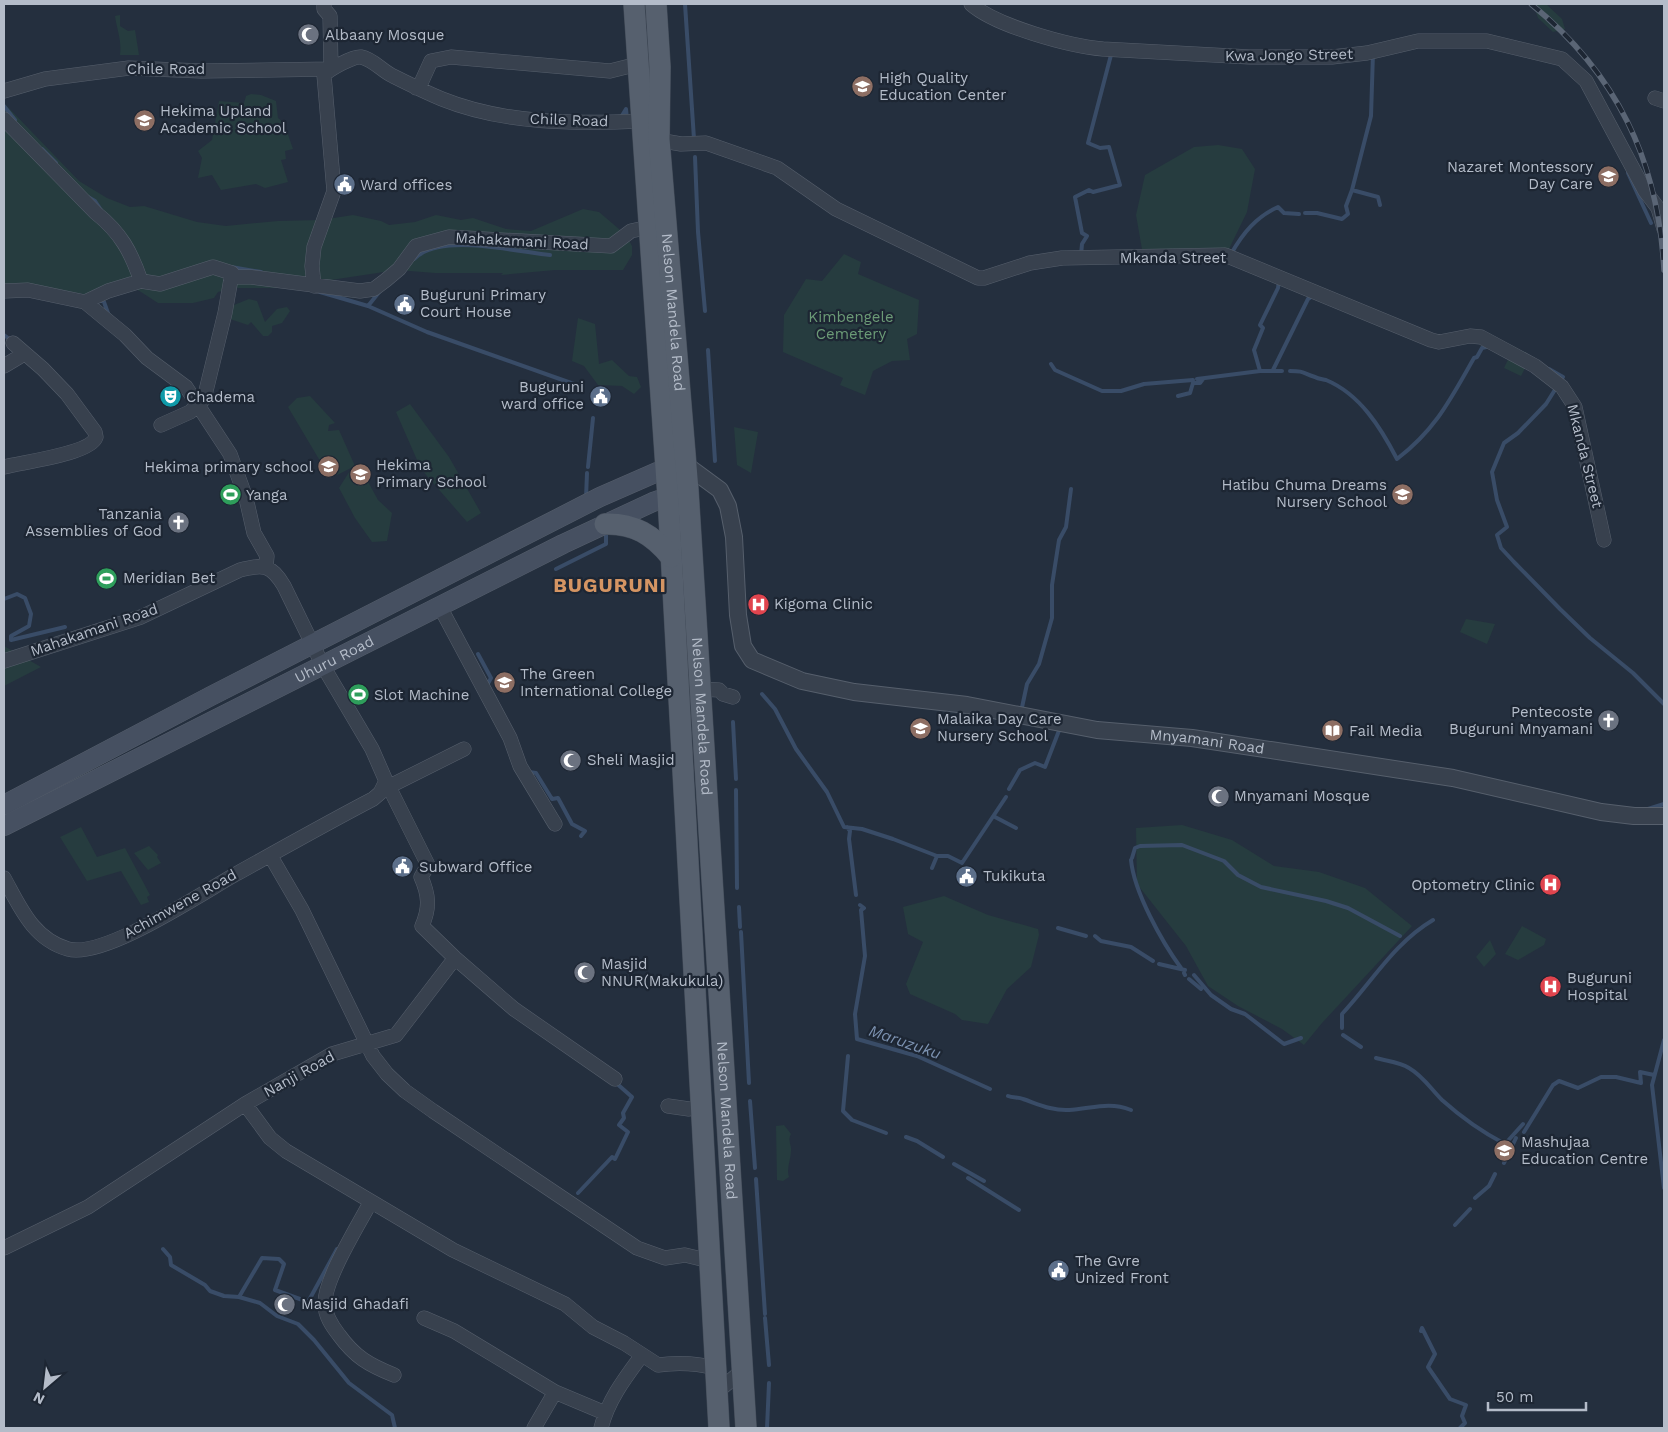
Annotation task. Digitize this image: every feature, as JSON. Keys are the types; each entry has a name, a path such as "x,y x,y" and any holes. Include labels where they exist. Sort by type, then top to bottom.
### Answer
{"main road":[{"name":"Nelson Mandela Road","path":"634,4 638,64 648,133 688,490 746,1428"},
{"name":"Nelson Mandela Road","path":"656,4 660,67 648,133 649,227 664,469 668,497 719,1428"},
{"name":"Uhuru Road","path":"4,805 600,497 664,469 686,465"},
{"name":"Uhuru Road","path":"4,826 323,666 439,605 605,524 688,490"},
{"path":"605,524 624,525 652,536 671,558"}],"street":[{"path":"314,286 312,266 314,246 334,191 324,75 331,69 330,16 324,9 324,4"},
{"name":"Kwa Jongo Street","path":"971,4 1002,23 1082,47 1102,49 1256,58 1332,57 1367,53 1418,41 1488,41 1562,59 1586,81 1644,192 1658,208 1664,229"},
{"name":"Chile Road","path":"4,91 45,79 129,68 200,70 331,69 358,57 369,59 416,88 457,105 504,116 648,133"},
{"path":"416,88 421,83 430,61 451,57 580,69 610,70 638,64"},
{"path":"4,119 109,224 130,250 141,281"},
{"name":"Mkanda Street","path":"648,133 681,144 706,143 777,168 836,208 978,278 984,278 1030,263 1062,258 1225,255 1431,340 1439,342 1470,336 1481,337 1535,366 1569,396 1575,407 1604,540"},
{"name":"Mahakamani Road","path":"230,277 251,277 360,292 374,289 399,269 416,246 450,236 611,246 631,231 649,227"},
{"path":"85,302 108,291 141,281 160,284 213,266 232,273 225,313 204,399 186,414 161,425"},
{"path":"4,291 28,290 85,302 125,335 147,358 186,388 230,454 246,498 254,533 267,556 266,567 278,575 311,645 369,743 387,784 405,816 412,838 428,865 421,877 428,892 429,912 422,926 455,958 514,1009 615,1079"},
{"path":"4,467 90,446 96,438 95,432 67,394 43,369 13,343"},
{"path":"4,366 24,354"},
{"path":"686,465 708,480 688,490"},
{"name":"Mnyamani Road","path":"708,480 720,490 732,520 738,615 744,646 752,660 802,682 839,690 967,705 1097,730 1192,738 1462,780 1601,812 1634,816 1664,816"},
{"name":"Mahakamani Road","path":"4,661 141,617 240,570 255,566 266,567"},
{"path":"439,605 510,738 520,766 555,824"},
{"path":"700,689 720,690 723,694 733,697"},
{"path":"387,784 464,749"},
{"name":"Achimwene Road","path":"4,878 33,928 51,943 70,950 85,949 110,942 154,922 270,855 373,799 387,784"},
{"path":"270,855 302,910 378,1062 405,1091 637,1248 665,1258 685,1255 710,1261"},
{"name":"Nanji Road","path":"4,1248 88,1207 245,1104 332,1054 367,1042 393,1037 399,1032 451,960 455,958"},
{"path":"245,1104 270,1138 286,1151 370,1203 452,1250 565,1304 593,1327 658,1365 674,1362 695,1363 716,1368"},
{"path":"668,1106 689,1110"},
{"path":"370,1203 329,1282 325,1304 330,1322 350,1349 368,1365 394,1375"},
{"path":"424,1318 454,1331 555,1392 605,1413"},
{"path":"601,1428 605,1413 619,1387 642,1355"},
{"path":"717,1392 742,1370"},
{"path":"534,1428 555,1392"}],"green space":[{"path":"1533,4 1546,4 1562,19 1565,29 1553,32 1538,18"},
{"path":"120,15 120,26 128,31 135,30 139,55 120,55 120,40 115,16"},
{"path":"251,94 261,95 276,101 278,118 284,123 293,149 285,151 286,159 281,160 288,182 265,188 256,184 221,190 212,175 198,178 202,158 198,151 212,140 219,101 244,103 246,96"},
{"path":"4,103 79,181 107,198 130,207 144,206 197,222 226,226 278,221 321,220 353,215 381,221 389,225 415,222 436,215 461,220 473,218 506,229 531,231 583,209 599,212 626,235 632,246 632,255 623,270 555,270 501,275 503,273 435,273 397,270 278,288 235,288 218,292 214,298 193,303 158,303 127,283 101,297 32,285 4,284"},
{"path":"1218,145 1242,149 1255,169 1247,212 1228,251 1143,255 1136,215 1145,175 1194,147"},
{"name":"Kimbengele Cemetery","path":"844,254 861,262 858,274 919,300 917,334 907,339 910,360 892,361 873,371 865,395 840,385 843,378 783,352 784,315 806,279 822,281"},
{"path":"249,299 257,301 265,322 277,309 287,307 290,311 282,323 272,326 272,332 268,336 263,336 251,322 248,325 230,319 230,312 234,305"},
{"path":"578,318 595,324 599,364 612,360 629,376 637,377 641,387 634,394 622,386 598,385 584,366 572,361"},
{"path":"1514,347 1527,353 1524,354 1530,358 1521,376 1504,368"},
{"path":"310,396 335,423 329,425 328,431 339,430 355,466 337,475 323,466 288,407 297,398"},
{"path":"410,404 449,457 481,513 467,522 421,469 396,412"},
{"path":"734,427 758,432 751,473 737,465"},
{"path":"351,469 366,478 378,500 392,513 387,541 372,542 355,518 339,488"},
{"path":"1466,619 1495,624 1487,644 1460,632"},
{"path":"4,646 41,667 4,686"},
{"path":"1182,825 1232,840 1274,866 1319,872 1365,888 1412,926 1304,1045 1282,1029 1238,1006 1208,986 1186,946 1137,884 1136,828"},
{"path":"81,827 97,857 125,848 150,895 147,897 149,902 141,905 121,871 87,881 60,837"},
{"path":"149,846 158,855 157,857 161,863 148,870 134,853"},
{"path":"944,896 988,915 1038,929 1039,935 1031,967 1007,989 988,1024 962,1020 955,1014 910,994 906,984 923,942 908,934 903,907"},
{"path":"1522,926 1546,939 1544,945 1518,960 1505,954"},
{"path":"1490,940 1496,954 1484,967 1476,957"},
{"path":"784,1125 791,1134 789,1139 791,1154 788,1170 789,1177 783,1181 777,1180 776,1126"}],"waterway":[{"path":"685,4 694,139"},
{"path":"1352,190 1371,116 1373,53"},
{"path":"1081,255 1082,244 1087,236 1082,233 1075,197 1089,190 1093,192 1120,185 1109,147 1100,148 1088,143 1111,55"},
{"path":"4,106 15,120"},
{"path":"620,119 626,109 627,119"},
{"path":"42,149 56,163"},
{"path":"695,157 698,232 705,311"},
{"path":"1628,173 1651,223"},
{"path":"1305,213 1317,213 1342,219 1348,214 1346,206 1352,190 1378,197 1380,205"},
{"path":"88,197 95,201 101,210"},
{"path":"1231,254 1251,226 1270,211 1278,207 1284,213 1299,214"},
{"path":"414,259 426,251 460,245 550,255"},
{"path":"231,267 261,272"},
{"path":"1260,371 1254,350 1263,328 1260,325 1278,288 1279,281"},
{"path":"368,306 380,291"},
{"path":"320,292 368,306 427,332 574,384"},
{"path":"1273,370 1308,299 1314,295"},
{"path":"99,300 104,302 109,316"},
{"path":"4,335 12,341"},
{"path":"1290,371 1301,372 1326,380 1349,394 1368,413 1397,459 1411,448 1432,425 1449,401 1474,358 1477,357 1482,348 1486,347 1485,345"},
{"path":"708,350 715,461"},
{"path":"1051,364 1055,370 1102,391 1121,391 1144,384 1193,380"},
{"path":"1549,369 1563,377 1546,404 1518,433 1504,443 1492,472 1497,500 1507,527 1497,535 1501,548 1590,638 1633,673 1664,704"},
{"path":"1197,379 1260,371 1282,371"},
{"path":"1178,396 1190,393 1193,383 1200,383 1203,379"},
{"path":"588,467 593,418"},
{"path":"586,498 587,473"},
{"path":"1021,712 1027,684 1039,664 1052,618 1052,585 1059,540 1066,527 1071,489"},
{"path":"556,569 606,544 606,534"},
{"path":"4,599 17,594 25,598 31,614 29,626 11,636 11,640 65,627"},
{"path":"478,654 491,678 486,687"},
{"path":"762,694 775,709 796,749 827,792 844,827 862,829 937,856 948,856 962,863 1006,797"},
{"path":"733,722 736,779"},
{"path":"1009,789 1020,770 1035,763 1045,767 1060,728"},
{"path":"529,772 536,773 552,799 558,798 572,824 585,831 581,836"},
{"path":"736,790 737,888"},
{"path":"1648,809 1664,804"},
{"path":"995,817 1016,828"},
{"path":"847,827 850,831 849,839 856,895"},
{"path":"1132,858 1135,848 1140,846 1182,845 1224,861 1238,875 1261,887 1326,901 1348,908 1400,936"},
{"path":"932,868 937,856"},
{"path":"1131,860 1137,887 1143,901 1166,945 1181,968"},
{"name":"Maruzuku","path":"860,905 864,908 861,910 865,956 855,1014 857,1039 917,1056 990,1089"},
{"path":"739,907 740,927"},
{"path":"1342,1028 1342,1014 1384,964 1419,929 1433,920"},
{"path":"1058,928 1086,936"},
{"path":"741,932 749,1083"},
{"path":"1095,936 1101,941 1131,947 1153,961"},
{"path":"1159,964 1185,970"},
{"path":"1194,975 1211,995 1231,1009 1245,1014 1284,1044 1301,1038"},
{"path":"1189,979 1201,989"},
{"path":"1343,1035 1361,1047"},
{"path":"1664,1040 1652,1085 1664,1188"},
{"path":"848,1056 843,1111 852,1120 886,1133"},
{"path":"1376,1058 1401,1064 1414,1071 1442,1100 1480,1129 1505,1144 1523,1124"},
{"path":"1524,1132 1553,1085 1559,1081 1578,1088 1601,1077 1616,1077 1641,1083 1640,1072 1654,1075"},
{"path":"578,1193 612,1157 615,1159 628,1132 619,1125 624,1118 623,1113 632,1097 615,1082"},
{"path":"1008,1096 1057,1109 1069,1110 1115,1106 1131,1110"},
{"path":"750,1101 755,1168"},
{"path":"906,1137 917,1141 943,1157"},
{"path":"1504,1163 1516,1138"},
{"path":"954,1164 984,1181"},
{"path":"1475,1198 1489,1186 1495,1174"},
{"path":"968,1178 1019,1210"},
{"path":"756,1179 765,1314"},
{"path":"1455,1225 1470,1209"},
{"path":"163,1249 170,1257 171,1265 205,1285 210,1291 224,1296 239,1297 260,1303 277,1316 298,1324 314,1340 349,1383 392,1415 395,1428"},
{"path":"239,1297 262,1258 279,1259 284,1264 275,1290 308,1302 337,1249"},
{"path":"765,1318 769,1365"},
{"path":"1421,1331 1422,1328 1435,1354 1428,1367 1450,1399 1466,1405 1462,1416 1465,1423 1460,1428"},
{"path":"767,1428 769,1383"}],"railway":[{"path":"1531,4 1561,31 1587,60 1609,90 1628,122 1642,156 1653,192 1660,230 1664,270"}],"place":[{"name":"Albaany Mosque","path":"309,35"},
{"name":"High Quality Education Center","path":"863,87"},
{"name":"Hekima Upland Academic School","path":"144,120"},
{"name":"Nazaret Montessory Day Care","path":"1609,176"},
{"name":"Ward offices","path":"344,185"},
{"name":"Buguruni Primary Court House","path":"404,304"},
{"name":"Buguruni ward office","path":"600,396"},
{"name":"Chadema","path":"170,397"},
{"name":"Hekima primary school","path":"329,467"},
{"name":"Hekima Primary School","path":"360,474"},
{"name":"Hatibu Chuma Dreams Nursery School","path":"1403,494"},
{"name":"Yanga","path":"230,495"},
{"name":"Tanzania Assemblies of God","path":"178,523"},
{"name":"Meridian Bet","path":"107,578"},
{"name":"Kigoma Clinic","path":"758,604"},
{"name":"The Green International College","path":"504,683"},
{"name":"Slot Machine","path":"358,695"},
{"name":"Pentecoste Buguruni Mnyamani","path":"1609,721"},
{"name":"Malaika Day Care Nursery School","path":"921,728"},
{"name":"Fail Media","path":"1333,731"},
{"name":"Sheli Masjid","path":"571,760"},
{"name":"Mnyamani Mosque","path":"1218,796"},
{"name":"Subward Office","path":"403,867"},
{"name":"Tukikuta","path":"967,876"},
{"name":"Optometry Clinic","path":"1551,885"},
{"name":"Masjid NNUR(Makukula)","path":"585,973"},
{"name":"Buguruni Hospital","path":"1551,987"},
{"name":"Mashujaa Education Centre","path":"1505,1151"},
{"name":"The Gvre Unized Front","path":"1059,1270"},
{"name":"Masjid Ghadafi","path":"285,1304"}],"district":[{"name":"BUGURUNI","path":"610,585"}]}
